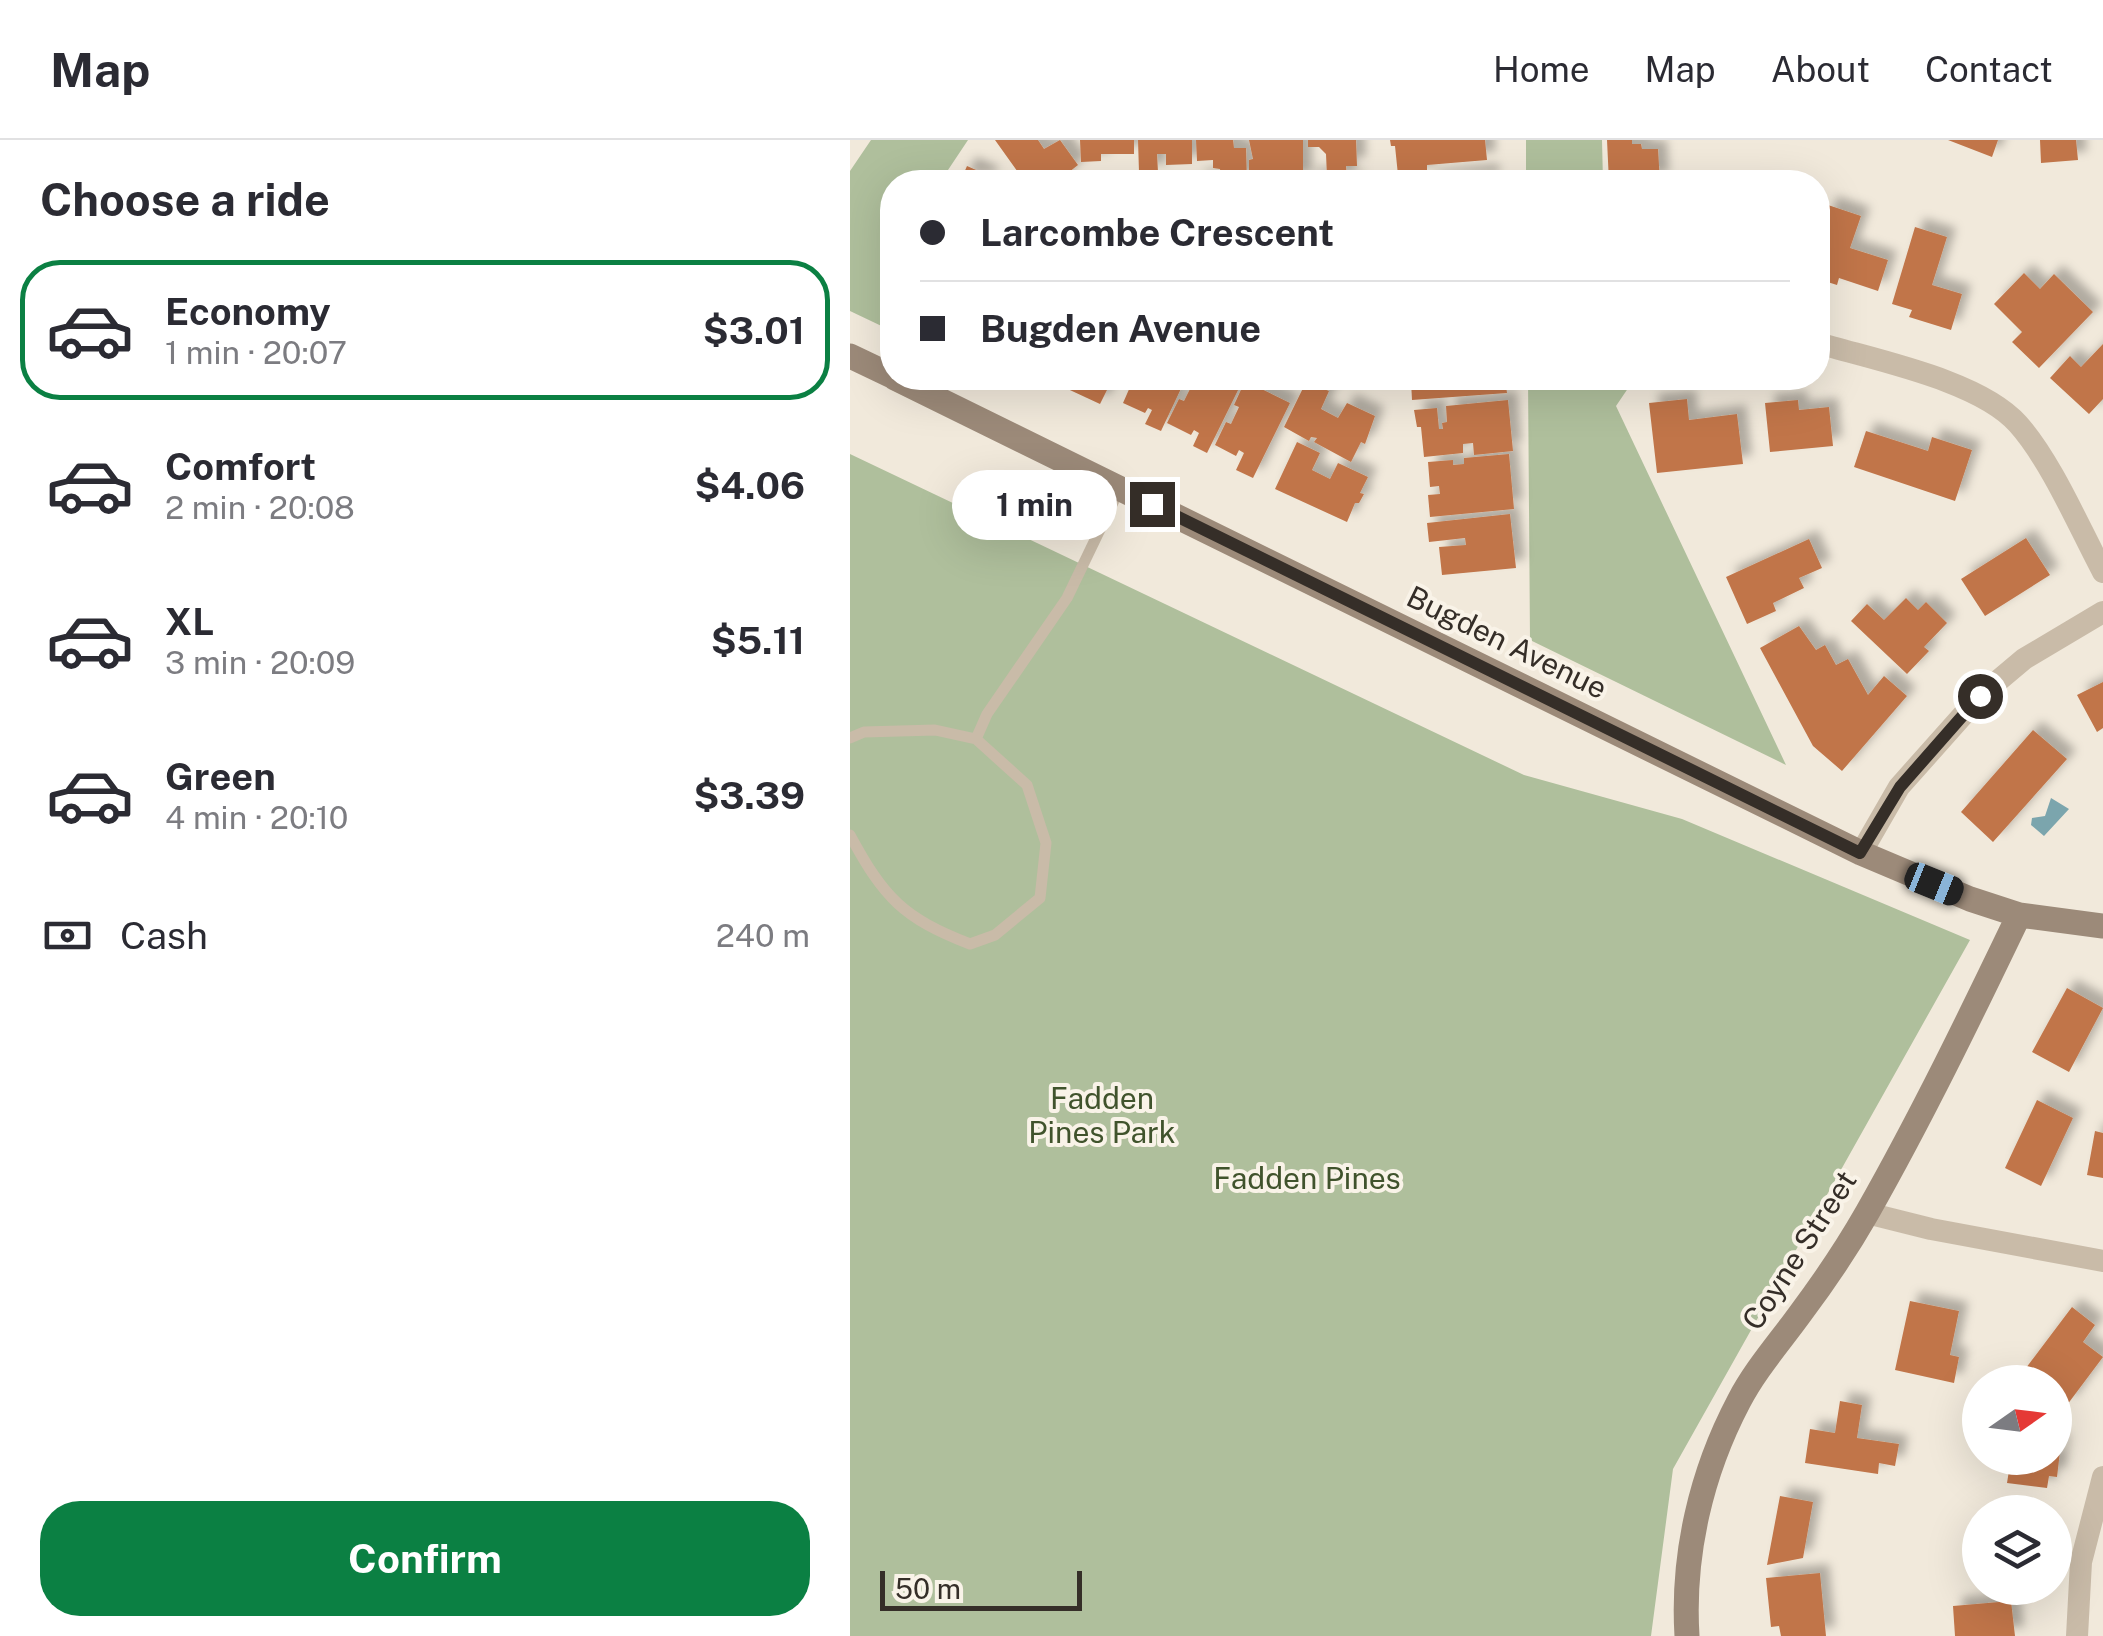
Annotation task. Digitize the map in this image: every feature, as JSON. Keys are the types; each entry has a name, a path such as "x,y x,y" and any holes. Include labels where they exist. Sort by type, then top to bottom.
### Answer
{"street":[{"path":"1830,347 1955,385 2005,412 2019,424 2039,454 2103,572"},
{"name":"Bugden Avenue","path":"850,356 880,370"},
{"name":"Bugden Avenue","path":"920,390 1860,853 2019,915 2103,926"},
{"path":"1860,853 1900,787 1980,696 2024,659 2103,612"},
{"name":"Coyne Street","path":"1687,1636 1686,1578 1692,1530 1725,1432 1758,1372 1816,1293 1867,1213 1977,1004 2019,915"},
{"path":"1867,1213 1930,1229 2103,1261"},
{"path":"2077,1636 2081,1562 2103,1476"}],"lane":[{"path":"976,739 986,714 1067,598 1120,488"},
{"path":"850,738 864,732 935,730 976,739 1028,785 1046,842 1040,898 995,935 970,944 928,928 896,904 867,866 850,835"}],"green space":[{"path":"871,140 968,140 948,170 880,170 880,325 850,311 850,171"},
{"path":"1526,140 1602,140 1603,170 1526,170"},
{"path":"1528,390 1627,390 1616,406 1786,765 1530,640"},
{"name":"Fadden Pines","path":"850,454 1524,775 1682,819 1970,940 1673,1469 1651,1636 850,1636"}],"water":[{"path":"2051,798 2069,809 2044,836 2031,825 2032,818 2045,816"}],"building":[{"path":"995,140 1038,140 1044,149 1060,140 1078,165 1072,170 1016,170"},
{"path":"1080,140 1134,140 1134,154 1101,154 1101,161 1081,162"},
{"path":"1138,140 1192,140 1192,164 1166,165 1166,154 1157,154 1158,170 1139,170"},
{"path":"1196,140 1233,140 1234,148 1246,148 1247,170 1220,170 1213,168 1213,160 1197,161"},
{"path":"1249,140 1303,140 1303,170 1249,170 1249,160 1253,159"},
{"path":"1308,140 1356,140 1357,166 1327,170 1326,154 1319,147 1308,147"},
{"path":"1390,140 1485,140 1487,160 1427,165 1427,170 1397,170 1395,146 1391,146"},
{"path":"1607,140 1632,140 1632,144 1641,144 1642,149 1658,149 1659,170 1608,170"},
{"path":"1948,140 1998,140 1992,157"},
{"path":"2040,140 2076,140 2078,160 2041,163"},
{"path":"1830,206 1861,216 1850,248 1888,260 1878,291 1839,278 1837,285 1830,283"},
{"path":"1915,227 1947,237 1932,285 1962,294 1951,330 1909,317 1912,310 1892,304"},
{"path":"2024,273 2040,289 2054,274 2093,312 2039,368 2012,342 2022,332 1994,304"},
{"path":"2103,344 2103,399 2089,414 2050,378 2070,356 2081,367"},
{"path":"1070,390 1107,390 1100,404"},
{"path":"1129,390 1180,390 1161,431 1145,424 1152,410 1148,408 1145,413 1123,403"},
{"path":"1190,390 1238,390 1207,453 1193,446 1199,433 1194,430 1191,435 1167,423 1179,399 1184,401"},
{"path":"1241,390 1263,390 1290,403 1253,478 1236,470 1244,453 1239,450 1236,456 1215,445 1226,422 1231,424 1239,407 1234,405"},
{"path":"1302,390 1329,391 1321,409 1338,418 1347,403 1375,416 1365,444 1361,442 1351,462 1314,442 1317,438 1311,437 1309,441 1284,427"},
{"path":"1411,390 1507,393 1412,400"},
{"path":"1687,399 1689,420 1737,414 1743,464 1657,473 1649,403"},
{"path":"1508,400 1513,451 1474,455 1473,443 1463,444 1463,453 1424,457 1421,427 1417,427 1414,410 1437,408 1439,429 1443,429 1442,423 1447,422 1446,406"},
{"path":"1798,400 1799,410 1829,407 1833,446 1770,452 1765,403"},
{"path":"1866,431 1928,451 1932,437 1972,450 1955,501 1854,467"},
{"path":"1297,442 1320,453 1312,470 1330,479 1338,463 1368,477 1360,493 1364,494 1355,503 1347,522 1275,489"},
{"path":"1509,454 1514,509 1430,517 1428,495 1440,494 1439,486 1430,487 1428,462 1453,460 1453,465 1464,464 1464,458"},
{"path":"1510,514 1516,568 1442,575 1439,547 1466,545 1465,538 1429,542 1427,523"},
{"path":"2026,538 2050,575 1985,616 1961,579"},
{"path":"1809,539 1822,568 1799,578 1804,588 1773,603 1776,611 1747,624 1726,577"},
{"path":"1906,598 1918,610 1926,602 1947,623 1924,647 1929,651 1907,674 1851,621 1867,604 1884,620"},
{"path":"1799,626 1816,650 1825,645 1836,665 1848,659 1868,695 1884,676 1907,696 1842,771 1813,746 1760,648"},
{"path":"2103,682 2103,728 2097,732 2077,695"},
{"path":"2033,730 2067,759 1993,842 1961,812"},
{"path":"2067,988 2103,1008 2069,1072 2032,1052"},
{"path":"2037,1100 2073,1118 2041,1186 2005,1168"},
{"path":"2095,1131 2103,1133 2103,1178 2087,1175"},
{"path":"1910,1301 1959,1311 1950,1355 1959,1357 1954,1383 1895,1370"},
{"path":"2072,1307 2095,1325 2083,1342 2103,1357 2072,1398 2072,1365 2028,1365"},
{"path":"1840,1401 1862,1405 1857,1438 1899,1444 1895,1466 1879,1463 1878,1474 1805,1463 1810,1429 1835,1433"},
{"path":"2008,1475 2057,1475 2049,1476 2047,1488 2007,1483"},
{"path":"1780,1496 1813,1502 1803,1558 1767,1565"},
{"path":"1820,1573 1826,1636 1781,1636 1779,1626 1771,1627 1766,1578"},
{"path":"2011,1605 2015,1636 1955,1636 1953,1606"}],"route":[{"path":"1152,504 1860,853 1900,787 1980,696"}],"park label":[{"name":"Fadden Pines Park","path":"1102,1115"}]}
